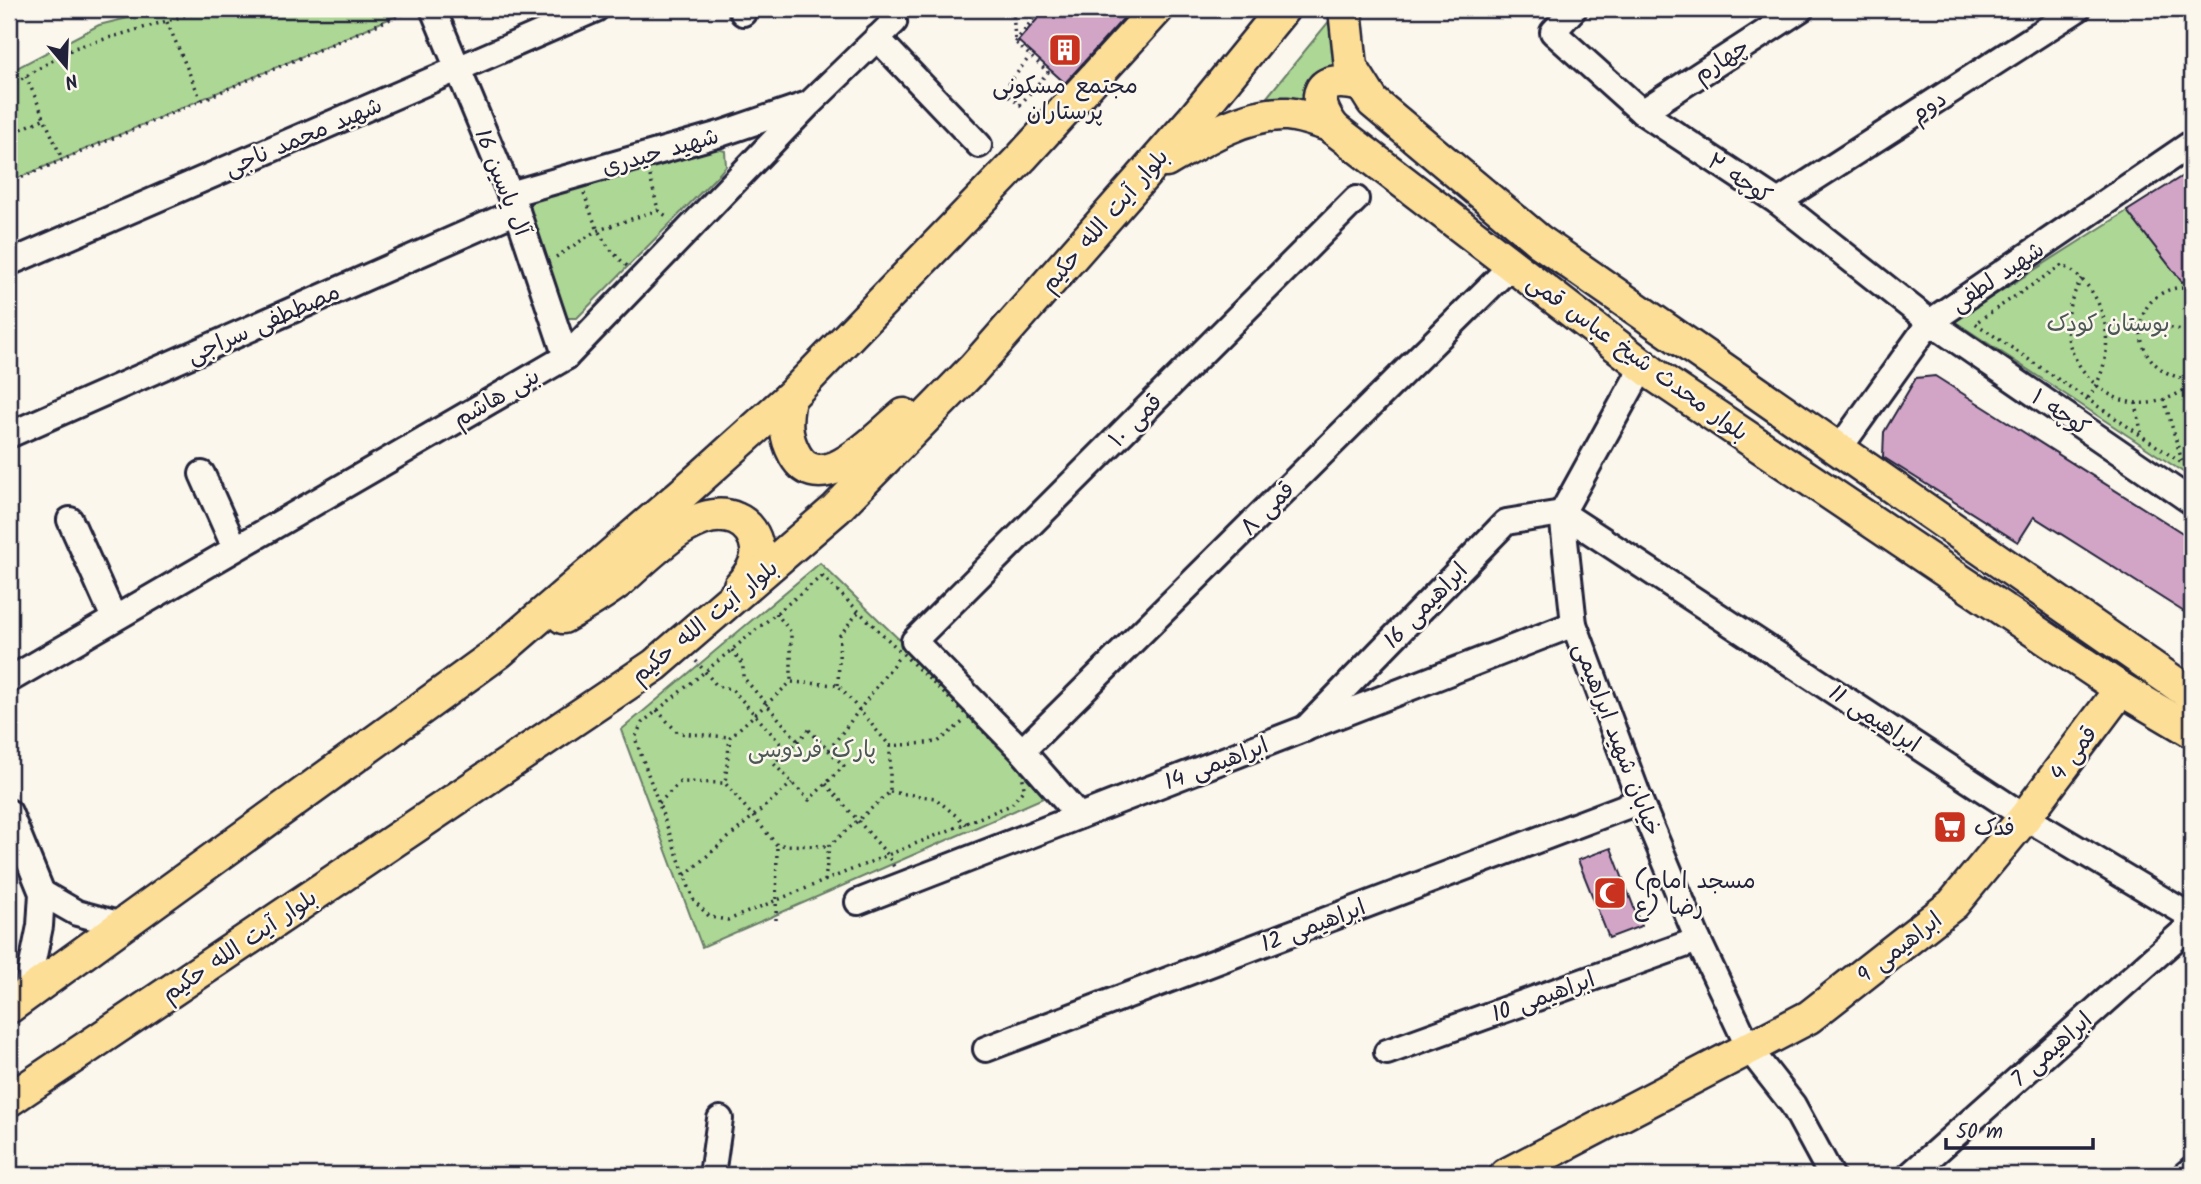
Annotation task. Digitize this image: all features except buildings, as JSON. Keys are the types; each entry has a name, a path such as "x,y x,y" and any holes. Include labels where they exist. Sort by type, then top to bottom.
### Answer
{"main road":[{"path":"17,1001 126,926 300,794 499,652 789,398 1022,157 1157,9"},
{"name":"بلوار آیت الله حکیم","path":"9,1100 646,671 714,617 836,509 973,369 1283,9"},
{"name":"بلوار محدث شیخ عباس قمی","path":"1345,9 1351,67 1373,102 1539,241 1839,449 1956,534 2192,695"},
{"path":"1334,129 1320,110 1319,95 1324,87 1335,81 1360,85"},
{"name":"بلوار محدث شیخ عباس قمی","path":"1144,173 1209,137 1263,116 1287,114 1334,129 1643,366 2121,689 2192,731"},
{"path":"789,398 785,421 787,441 799,463 825,472 842,466 904,415 973,369"},
{"path":"499,652 585,605 681,529 702,517 728,515 744,523 754,537 757,551 751,573 714,617"},
{"name":"قمی 4","path":"2025,817 2121,689"},
{"name":"ابراهیمی 9","path":"1506,1175 1810,1017 1953,904 2025,817"}],"street":[{"name":"شهید محمد ناجی","path":"9,263 596,9"},
{"name":"بنی هاشم","path":"9,680 566,357 809,104 894,22 889,9"},
{"name":"کوچه ۲","path":"1574,9 1553,32 1642,112 1778,202 1930,322"},
{"name":"چهارم","path":"1642,112 1801,9"},
{"name":"دوم","path":"1778,202 2078,9"},
{"name":"آل یاسین 16","path":"421,10 457,69 513,203 566,357"},
{"path":"877,38 979,145"},
{"name":"شهید حیدری","path":"513,203 578,174 809,104"},
{"name":"شهید لطفی","path":"1839,449 1930,322 2192,143"},
{"name":"قمی ۱۰","path":"909,646 1356,199"},
{"name":"مصططفی سراجی","path":"9,435 513,203"},
{"name":"قمی ۸","path":"1022,751 1512,265"},
{"name":"کوچه ۱","path":"1930,322 2192,502"},
{"path":"1562,513 1643,366"},
{"path":"202,474 235,548"},
{"name":"خیابان شهید ابراهیمی","path":"1562,513 1574,624 1640,801 1698,940 1750,1050 1793,1105 1831,1175"},
{"name":"ابراهیمی 16","path":"1305,729 1506,522 1562,513"},
{"name":"ابراهیمی 11","path":"1562,513 2025,817 2192,917"},
{"path":"70,520 114,618"},
{"name":"ابراهیمی 14","path":"858,902 1574,624"},
{"path":"909,646 1022,751 1079,816"},
{"name":"ابراهیمی 12","path":"985,1049 1640,801"},
{"path":"9,812 42,893 40,926 17,1001"},
{"path":"42,893 77,913 126,926"},
{"name":"ابراهیمی 7","path":"1910,1175 2192,923"},
{"name":"ابراهیمی 10","path":"1387,1052 1698,940"},
{"path":"712,1175 720,1119"},
{"path":"2185,1175 2192,1169"}],"path":[{"path":"9,86 74,48 208,9"},
{"path":"1013,9 1015,42 1048,72 1020,105 1010,97 1008,85 1030,56"},
{"path":"1015,42 1041,9"},
{"path":"9,183 201,100 421,10"},
{"path":"166,21 201,100"},
{"path":"26,76 62,159"},
{"path":"9,135 46,118"},
{"path":"644,156 658,210 687,233"},
{"path":"578,174 596,231 607,248 641,279"},
{"path":"536,270 596,231 658,210"},
{"path":"2088,398 2097,386 2104,363 2107,327 2100,305 2082,279 2062,265 1975,323 2192,470"},
{"path":"2082,279 2072,297 2067,331 2080,367 2097,386 2119,399 2136,403 2164,400 2183,391 2192,382 2173,376 2149,362 2140,337 2146,307 2165,291 2183,287"},
{"path":"2107,327 2142,324 2192,332 2192,324"},
{"path":"2183,391 2192,408"},
{"path":"2164,400 2183,463"},
{"path":"2136,403 2141,433"},
{"path":"822,576 859,611 909,646 970,717 1011,758 1024,778 1024,789 1011,805 965,824 728,920 710,918 694,901 635,738 642,723 822,576"},
{"path":"777,845 829,846 890,792 890,746 838,685 840,635 859,611"},
{"path":"776,613 792,632 790,682"},
{"path":"681,644 717,687 732,689 787,751"},
{"path":"829,750 909,646"},
{"path":"732,650 743,664 743,677 798,741"},
{"path":"776,920 777,845 725,783 730,737 790,682 838,685"},
{"path":"657,710 678,733 730,737"},
{"path":"890,746 938,742 970,717"},
{"path":"809,730 829,750 844,766 808,800 774,764 809,730"},
{"path":"659,803 680,782 725,783"},
{"path":"685,876 792,783"},
{"path":"826,783 888,855 903,884"},
{"path":"890,792 935,798 965,824"},
{"path":"825,881 829,846"}],"green space":[{"path":"164,9 412,9 9,182 9,72 99,25"},
{"path":"1330,20 1337,63 1324,71 1307,102 1267,97"},
{"path":"714,148 725,151 726,166 720,173 577,318 565,318 528,208 533,199"},
{"name":"بوستان کودک","path":"2127,211 2182,282 2192,276 2192,478 1954,321"},
{"name":"پارک فردوسی","path":"820,563 1057,792 702,947 621,730"}],"place":[{"name":"مجتمع مسکونی پرستاران","path":"1065,50"},
{"name":"فدک","path":"1950,827"},
{"name":"(مسجد امام رضا (ع","path":"1610,893"}]}
